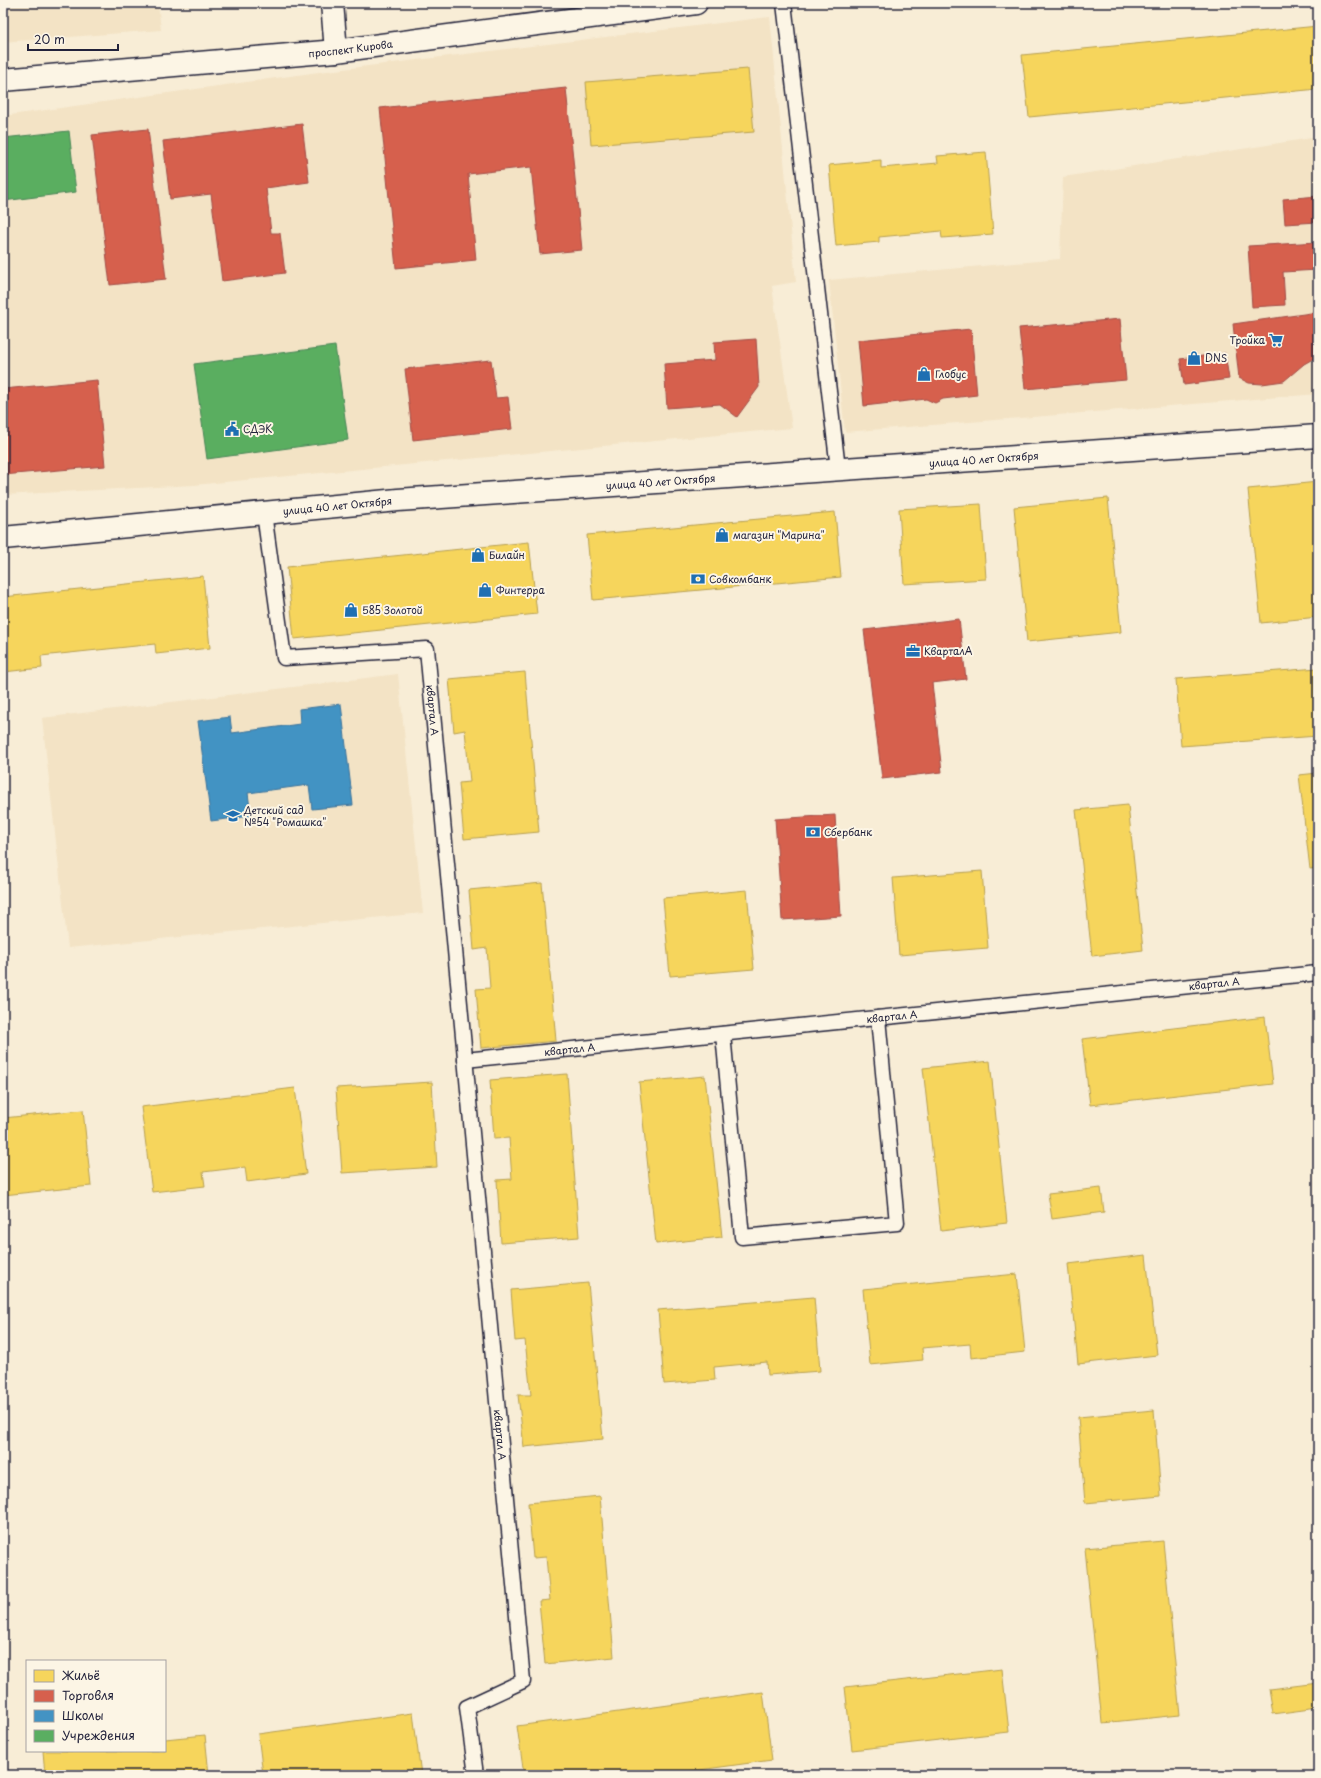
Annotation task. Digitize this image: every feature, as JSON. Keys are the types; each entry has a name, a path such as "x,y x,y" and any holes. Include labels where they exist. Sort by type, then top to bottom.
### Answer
{"street":[{"path":"332,3 336,51"},
{"name":"проспект Кирова","path":"3,80 336,51 696,3"},
{"name":"улица 40 лет Октября","path":"3,538 406,499 1318,436"}],"lane":[{"path":"784,3 838,469"},
{"name":"квартал А","path":"264,513 284,658 427,649 523,1681 467,1707 476,1775"},
{"name":"квартал А","path":"465,1060 1318,973"},
{"path":"723,1034 742,1237 897,1223 878,1018"}],"shaded area":[{"path":"3,3 158,3 161,30 3,42"},
{"path":"770,17 796,282 772,286 792,428 194,485 3,495 3,116 319,72"},
{"path":"1318,137 1318,394 845,432 829,280 1060,259 1063,177"},
{"name":"Детский сад №54 \"Ромашка\"","path":"398,674 423,913 68,948 42,718"}],"building: Жильё":[{"path":"1318,26 1318,89 1029,117 1022,55"},
{"path":"748,69 754,132 591,145 586,82"},
{"path":"986,152 993,234 942,238 941,231 879,237 879,242 836,246 829,165 881,160 881,168 938,163 937,156"},
{"path":"1318,482 1318,617 1261,623 1248,489"},
{"path":"1108,498 1121,632 1027,642 1014,507"},
{"path":"981,504 986,579 904,584 899,509"},
{"path":"835,512 841,577 593,600 587,535"},
{"path":"529,542 537,614 294,639 287,567"},
{"path":"203,576 210,648 156,654 155,644 41,656 42,668 3,672 3,597"},
{"path":"1318,668 1318,736 1181,746 1176,679"},
{"path":"525,672 539,832 464,839 459,783 470,782 465,730 454,732 449,679"},
{"path":"1318,773 1318,868 1310,869 1299,775"},
{"path":"1128,805 1143,950 1092,956 1076,810"},
{"path":"982,871 988,948 899,955 893,878"},
{"path":"542,883 556,1041 481,1048 476,989 490,988 487,948 474,950 469,890"},
{"path":"747,890 754,969 670,976 663,898"},
{"path":"1265,1017 1273,1084 1090,1105 1082,1039"},
{"path":"990,1061 1007,1223 941,1231 923,1068"},
{"path":"567,1074 579,1237 501,1243 497,1180 512,1179 509,1138 494,1139 490,1080"},
{"path":"705,1076 722,1237 656,1244 639,1082"},
{"path":"432,1082 437,1167 342,1173 336,1088"},
{"path":"295,1088 306,1174 247,1182 245,1167 203,1172 205,1186 152,1192 141,1107"},
{"path":"83,1110 91,1186 3,1195 3,1118"},
{"path":"1101,1188 1104,1212 1052,1219 1048,1194"},
{"path":"1146,1255 1157,1355 1078,1364 1068,1264"},
{"path":"1017,1274 1025,1352 971,1358 970,1344 922,1348 923,1360 870,1365 863,1289"},
{"path":"588,1283 603,1439 524,1447 518,1395 531,1395 525,1340 515,1341 511,1290"},
{"path":"814,1297 820,1371 768,1375 767,1362 714,1367 715,1380 664,1384 658,1310"},
{"path":"1154,1410 1161,1496 1085,1503 1078,1417"},
{"path":"600,1496 614,1657 545,1664 539,1601 550,1600 546,1557 533,1558 528,1503"},
{"path":"1163,1541 1180,1715 1102,1723 1085,1548"},
{"path":"1002,1669 1009,1732 852,1750 845,1687"},
{"path":"1318,1683 1318,1708 1273,1714 1269,1689"},
{"path":"763,1692 772,1760 663,1775 524,1775 517,1726"},
{"path":"413,1713 421,1775 263,1775 258,1734"},
{"path":"205,1735 209,1775 45,1775 43,1752 166,1752 166,1739"}],"building: Торговля":[{"path":"566,88 582,250 540,254 531,167 468,174 476,260 396,268 380,108"},
{"path":"302,124 309,182 266,188 271,233 280,233 285,273 222,281 211,194 170,199 163,141"},
{"path":"148,129 166,279 110,285 92,135"},
{"path":"1318,196 1318,222 1285,224 1283,199"},
{"path":"1318,242 1318,270 1283,272 1285,305 1252,307 1248,246"},
{"name":"Тройка","path":"1318,312 1318,356 1304,364 1284,381 1262,384 1249,383 1239,378 1233,324"},
{"path":"1120,319 1126,380 1025,389 1019,328"},
{"path":"971,329 977,395 943,399 935,403 926,399 864,406 858,340"},
{"path":"756,339 759,387 737,417 720,404 667,408 664,364 715,360 714,342"},
{"path":"1225,353 1229,379 1184,385 1180,359"},
{"path":"491,360 496,398 508,397 512,429 413,440 405,369"},
{"path":"97,380 105,466 3,475 3,389"},
{"path":"959,619 966,679 932,683 942,772 882,779 864,630"},
{"path":"835,815 841,916 782,920 775,819"}],"building: Школы":[{"path":"341,704 353,805 312,809 309,785 248,793 251,816 211,821 198,721 230,717 232,733 300,724 299,709"}],"building: Учреждения":[{"path":"69,131 76,192 3,201 3,138"},
{"path":"335,346 348,440 207,459 194,364"}],"place":[{"name":"Тройка","path":"1276,340"},
{"name":"DNS","path":"1194,358"},
{"name":"Глобус","path":"924,374"},
{"name":"СДЭК","path":"232,429"},
{"name":"магазин \"Марина\"","path":"722,535"},
{"name":"Билайн","path":"478,555"},
{"name":"Совкомбанк","path":"698,579"},
{"name":"Финтерра","path":"485,590"},
{"name":"585 Золотой","path":"351,610"},
{"name":"КварталА","path":"913,651"},
{"name":"Детский сад №54 \"Ромашка\"","path":"233,816"},
{"name":"Сбербанк","path":"813,832"}]}
